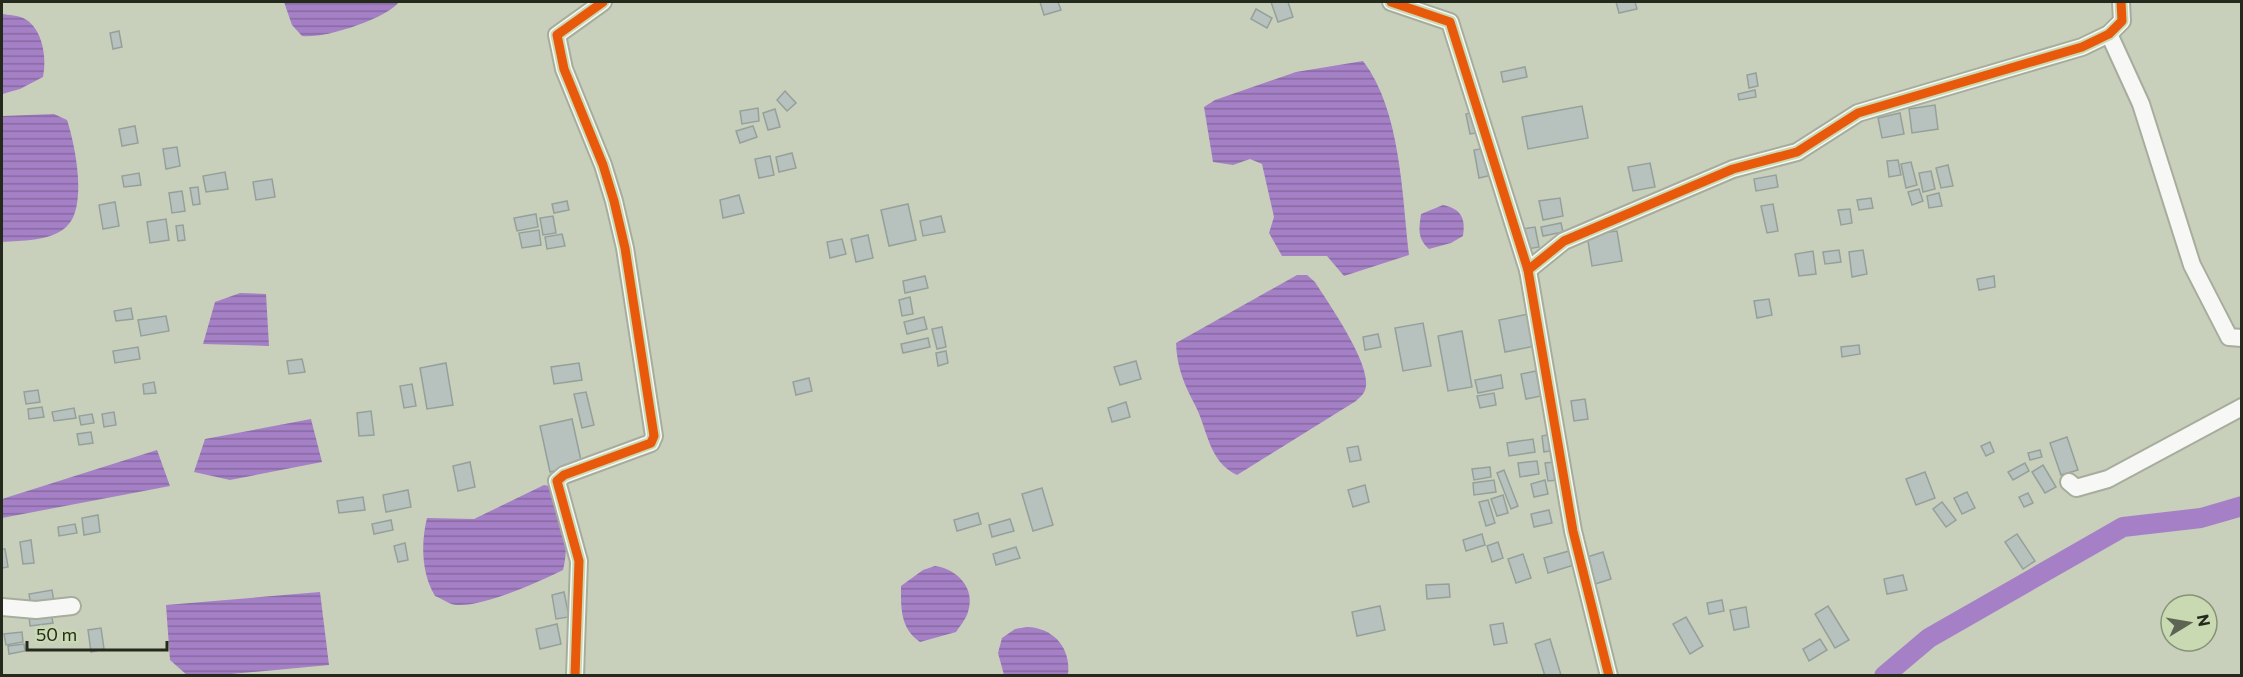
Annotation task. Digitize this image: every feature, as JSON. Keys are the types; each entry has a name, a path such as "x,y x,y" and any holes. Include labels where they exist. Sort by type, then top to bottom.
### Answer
{"street":[{"path":"575,675 579,561 557,481 564,475 651,443 654,436 625,248 614,201 603,165 564,69 557,35 603,2"},
{"path":"1391,2 1450,21 1528,270 1573,531 1609,675"},
{"path":"1528,270 1563,241 1733,169 1797,152 1858,112 2082,47 2109,34 2122,21 2121,2"},
{"path":"2109,34 2141,104 2192,265 2229,337 2241,338"},
{"path":"2069,482 2076,488 2108,479 2241,407"},
{"path":"2,606 36,610 72,606"}],"shaded area":[{"path":"284,2 399,2 381,15 354,26 325,34 302,36 292,25"},
{"path":"2,14 20,17 31,24 40,37 44,62 43,77 20,89 2,94"},
{"path":"1363,61 1376,81 1392,128 1398,154 1409,255 1344,276 1327,256 1282,256 1269,233 1274,217 1262,164 1250,159 1233,165 1213,162 1204,107 1215,100 1296,72"},
{"path":"54,114 67,120 73,144 78,176 77,207 72,219 58,233 35,240 2,242 2,116"},
{"path":"1443,205 1454,209 1461,215 1464,224 1463,236 1451,243 1429,249 1419,229 1421,214"},
{"path":"1297,275 1307,275 1315,282 1339,319 1363,366 1366,380 1365,390 1356,401 1237,475 1227,469 1214,453 1182,376 1176,343"},
{"path":"240,293 266,294 269,346 203,344 215,302"},
{"path":"311,419 322,462 230,480 194,472 205,439"},
{"path":"157,450 170,486 2,518 2,499"},
{"path":"544,485 549,486 562,516 566,538 563,570 526,587 468,605 454,605 435,596 425,568 424,537 427,518 474,519"},
{"path":"935,566 951,571 963,581 970,603 966,617 956,632 920,642 905,624 901,586 923,570"},
{"path":"320,592 329,665 188,676 170,660 166,605"},
{"path":"1027,627 1045,631 1059,641 1067,656 1068,675 1004,675 998,653 1002,638 1015,629"}],"building":[{"path":"1040,2 1058,2 1061,10 1044,15"},
{"path":"1271,2 1288,2 1293,17 1278,22"},
{"path":"1616,2 1635,2 1637,9 1619,13"},
{"path":"1256,9 1272,18 1267,28 1251,19"},
{"path":"119,31 122,47 113,49 110,33"},
{"path":"1525,67 1527,77 1503,82 1501,72"},
{"path":"1756,73 1758,86 1749,88 1747,75"},
{"path":"1755,90 1756,97 1739,100 1738,94"},
{"path":"785,91 796,103 787,111 777,100"},
{"path":"1935,105 1938,129 1912,133 1909,109"},
{"path":"1582,106 1588,138 1528,149 1522,117"},
{"path":"758,108 759,121 742,124 740,111"},
{"path":"775,109 780,127 768,130 763,113"},
{"path":"1479,111 1483,132 1470,134 1466,114"},
{"path":"1900,113 1904,134 1882,138 1878,118"},
{"path":"135,126 138,143 122,146 119,129"},
{"path":"753,126 757,137 740,143 736,131"},
{"path":"177,147 180,166 166,169 163,149"},
{"path":"1486,148 1492,175 1479,178 1474,150"},
{"path":"792,153 796,168 779,172 776,157"},
{"path":"770,156 774,175 759,178 755,159"},
{"path":"1898,160 1901,175 1889,177 1887,161"},
{"path":"1911,162 1917,185 1906,188 1901,164"},
{"path":"1650,163 1655,187 1633,191 1628,167"},
{"path":"1948,165 1953,186 1941,188 1936,168"},
{"path":"1931,171 1935,189 1923,192 1919,173"},
{"path":"225,172 228,189 206,192 203,176"},
{"path":"139,173 141,185 124,187 122,176"},
{"path":"1776,175 1778,187 1756,191 1754,179"},
{"path":"272,179 275,197 256,200 253,182"},
{"path":"198,187 200,204 193,205 190,188"},
{"path":"1919,189 1923,201 1912,205 1908,192"},
{"path":"182,191 185,211 172,213 169,193"},
{"path":"1939,193 1942,206 1929,208 1927,196"},
{"path":"739,195 744,213 723,218 720,200"},
{"path":"1560,198 1563,216 1543,220 1539,201"},
{"path":"1871,198 1873,208 1859,210 1857,200"},
{"path":"567,201 569,210 554,213 552,204"},
{"path":"115,202 119,226 103,229 99,205"},
{"path":"908,204 916,240 889,246 881,210"},
{"path":"1773,204 1778,231 1767,233 1761,206"},
{"path":"1850,209 1852,223 1841,225 1838,210"},
{"path":"536,214 538,227 517,231 514,218"},
{"path":"553,216 556,233 543,235 540,218"},
{"path":"941,216 945,232 923,236 920,221"},
{"path":"166,219 169,240 150,243 147,222"},
{"path":"1561,223 1563,232 1543,236 1541,227"},
{"path":"183,225 185,240 178,241 176,226"},
{"path":"1535,227 1539,247 1528,249 1523,229"},
{"path":"539,230 541,245 522,248 519,233"},
{"path":"1617,231 1622,261 1592,266 1587,235"},
{"path":"562,234 565,246 547,249 545,237"},
{"path":"868,235 873,258 856,262 851,239"},
{"path":"842,239 846,254 830,258 827,242"},
{"path":"1839,250 1841,262 1825,264 1823,252"},
{"path":"1863,250 1867,274 1852,277 1849,252"},
{"path":"1813,251 1816,274 1799,276 1795,254"},
{"path":"925,276 928,288 905,293 903,281"},
{"path":"1994,276 1995,287 1979,290 1977,279"},
{"path":"910,297 913,314 902,316 899,300"},
{"path":"1769,299 1772,315 1757,318 1754,301"},
{"path":"131,308 133,319 116,321 114,311"},
{"path":"1528,314 1535,346 1505,352 1499,320"},
{"path":"166,316 169,331 141,336 138,320"},
{"path":"924,317 927,329 907,334 904,322"},
{"path":"1423,323 1431,366 1403,371 1395,328"},
{"path":"942,327 946,347 937,349 932,329"},
{"path":"1462,331 1472,387 1448,391 1438,336"},
{"path":"1378,334 1381,347 1365,350 1363,337"},
{"path":"928,338 930,347 903,353 901,344"},
{"path":"1859,345 1860,354 1842,357 1841,347"},
{"path":"138,347 140,359 115,363 113,351"},
{"path":"946,351 948,363 938,366 936,353"},
{"path":"302,359 305,372 289,374 287,361"},
{"path":"1136,361 1141,379 1120,385 1114,367"},
{"path":"446,363 453,405 427,409 420,368"},
{"path":"579,363 582,380 554,384 551,367"},
{"path":"1536,371 1541,396 1526,399 1521,374"},
{"path":"1501,375 1503,388 1478,393 1475,380"},
{"path":"809,378 812,391 796,395 793,382"},
{"path":"154,382 156,393 144,394 143,384"},
{"path":"412,384 416,406 404,408 400,386"},
{"path":"38,390 40,402 26,404 24,392"},
{"path":"586,392 594,425 582,428 574,394"},
{"path":"1494,393 1496,405 1480,408 1477,396"},
{"path":"1585,399 1588,419 1574,421 1571,401"},
{"path":"1126,402 1130,417 1112,422 1108,408"},
{"path":"42,407 44,417 29,419 28,409"},
{"path":"74,408 76,418 54,421 52,412"},
{"path":"371,411 374,435 359,436 357,413"},
{"path":"114,412 116,425 104,427 102,414"},
{"path":"92,414 94,423 81,425 79,416"},
{"path":"572,419 582,465 550,472 540,426"},
{"path":"91,432 93,443 79,445 77,434"},
{"path":"1552,434 1554,450 1544,452 1542,436"},
{"path":"2067,437 2078,470 2061,475 2050,443"},
{"path":"1533,439 1535,452 1509,456 1507,443"},
{"path":"1990,442 1994,452 1986,456 1981,446"},
{"path":"1358,446 1361,460 1350,462 1347,448"},
{"path":"2040,450 2042,457 2030,460 2028,453"},
{"path":"1537,461 1539,474 1520,477 1518,463"},
{"path":"470,462 475,487 458,491 453,466"},
{"path":"1555,462 1558,480 1548,481 1545,463"},
{"path":"2025,463 2029,471 2013,480 2008,472"},
{"path":"2043,465 2056,487 2045,493 2032,472"},
{"path":"1490,467 1491,477 1474,480 1472,469"},
{"path":"1504,470 1518,506 1511,509 1497,473"},
{"path":"1925,472 1935,498 1916,505 1906,479"},
{"path":"1494,480 1496,492 1474,495 1473,483"},
{"path":"1545,480 1548,494 1534,497 1531,484"},
{"path":"1365,485 1369,502 1353,507 1348,490"},
{"path":"1042,488 1053,525 1033,531 1022,494"},
{"path":"408,490 411,507 386,512 383,495"},
{"path":"1967,492 1975,508 1962,514 1954,498"},
{"path":"2028,493 2033,503 2024,507 2019,497"},
{"path":"1503,495 1508,513 1497,516 1491,499"},
{"path":"363,497 365,510 339,513 337,501"},
{"path":"1488,500 1495,523 1486,526 1479,502"},
{"path":"1942,502 1956,520 1946,527 1933,509"},
{"path":"1549,510 1552,523 1534,527 1531,514"},
{"path":"978,513 981,524 957,531 954,520"},
{"path":"98,515 100,532 84,535 82,518"},
{"path":"1010,519 1014,531 992,537 989,525"},
{"path":"391,520 393,530 374,534 372,524"},
{"path":"75,524 77,533 59,536 58,527"},
{"path":"1482,534 1485,545 1466,551 1463,540"},
{"path":"2017,534 2035,561 2023,569 2005,542"},
{"path":"31,540 34,563 23,564 20,542"},
{"path":"1498,542 1503,558 1492,562 1487,546"},
{"path":"405,543 408,560 398,562 394,546"},
{"path":"1016,547 1020,558 996,565 993,554"},
{"path":"2,549 5,549 8,567 2,568"},
{"path":"1569,551 1574,565 1548,573 1544,558"},
{"path":"1603,552 1611,579 1592,585 1584,558"},
{"path":"1523,554 1531,578 1516,583 1508,559"},
{"path":"1903,575 1907,590 1887,594 1884,579"},
{"path":"1449,584 1450,597 1427,599 1426,585"},
{"path":"52,590 54,602 31,606 29,594"},
{"path":"564,592 569,617 556,619 552,595"},
{"path":"1722,600 1724,611 1709,614 1707,603"},
{"path":"1380,606 1385,630 1357,636 1352,612"},
{"path":"1828,606 1849,640 1835,648 1815,614"},
{"path":"1746,607 1749,627 1734,630 1730,610"},
{"path":"51,613 53,623 30,626 29,616"},
{"path":"1686,617 1703,646 1690,654 1673,624"},
{"path":"1503,623 1507,643 1494,645 1490,625"},
{"path":"557,624 561,644 540,649 536,629"},
{"path":"101,628 104,649 91,652 88,630"},
{"path":"22,632 23,642 6,645 4,634"},
{"path":"1550,639 1561,675 1558,676 1545,676 1535,644"},
{"path":"1820,639 1827,650 1809,661 1803,649"},
{"path":"24,644 25,651 9,654 8,646"}],"waterway":[{"path":"1884,676 1929,638 2123,527 2201,518 2242,506"}],"cycle path":[{"path":"575,676 579,561 557,481 564,475 651,443 654,436 625,248 614,201 603,165 564,69 557,35 603,2"},
{"path":"1391,2 1450,22 1528,270 1573,531 1609,676"},
{"path":"1528,270 1564,241 1733,169 1797,152 1858,113 2082,47 2109,34 2122,21 2121,2"}]}
